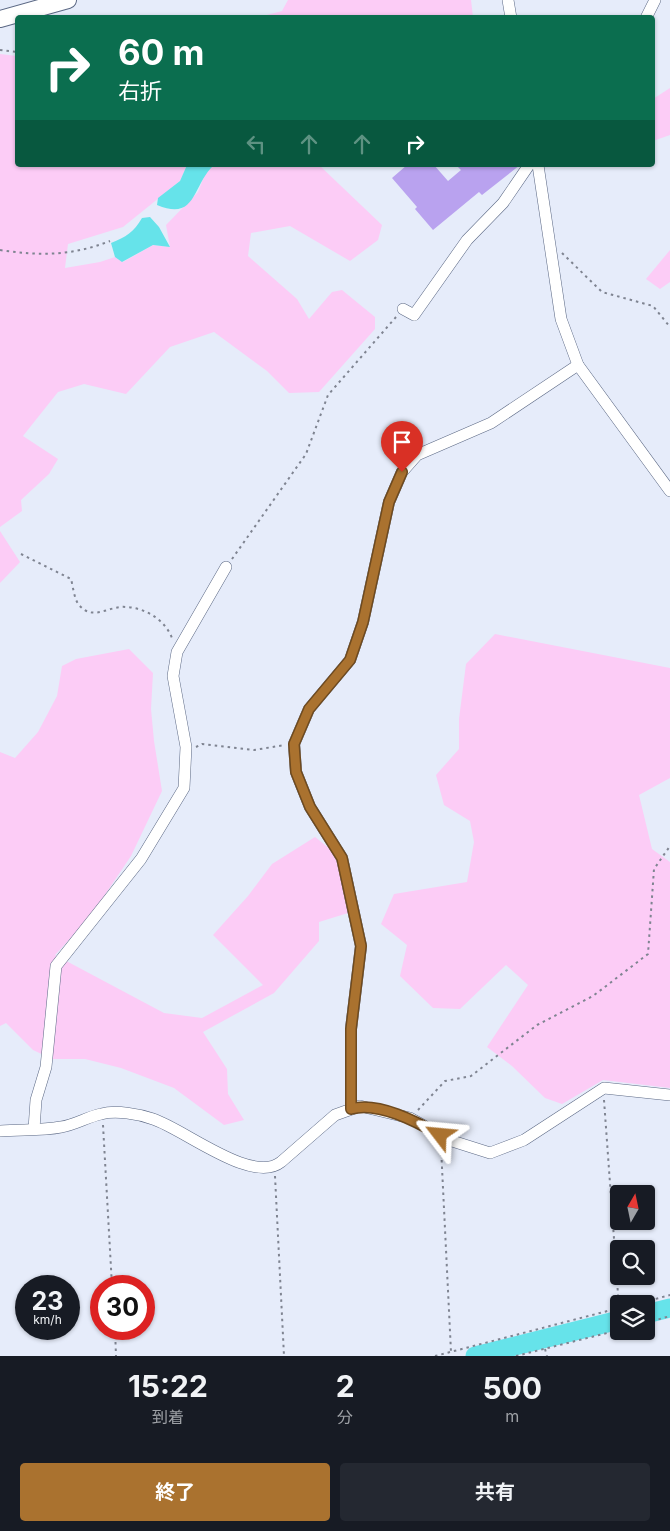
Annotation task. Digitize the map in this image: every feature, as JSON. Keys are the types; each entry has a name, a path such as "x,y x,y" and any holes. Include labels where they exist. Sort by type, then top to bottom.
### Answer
{"highway":[{"path":"0,19 68,0"}],"street":[{"path":"508,0 510,15"},
{"path":"648,15 655,0"},
{"path":"403,309 414,315 467,240 503,203 528,167"},
{"path":"538,167 561,319 578,365 670,491"},
{"path":"351,1109 351,1029 361,946 342,858 310,807 296,772 294,744 309,709 350,660 363,622 389,502 402,472 417,454 490,423 578,365"},
{"path":"34,1129 36,1100 46,1066 56,966 141,859 184,788 186,751 173,676 177,652 226,567"},
{"path":"0,1131 62,1127 102,1113 127,1113 151,1118 167,1124 236,1162 258,1168 275,1167 335,1115 360,1106 410,1118 440,1135 490,1153 524,1140 604,1088 670,1095"}],"path":[{"path":"0,50 15,52"},
{"path":"0,250 34,255 90,248 110,240"},
{"path":"549,242 602,292 653,306 670,326"},
{"path":"226,567 306,454 328,395 403,309"},
{"path":"21,554 71,579 78,604 87,611 98,613 126,606 154,614 168,630 177,652"},
{"path":"186,751 202,744 254,750 294,744"},
{"path":"410,1118 445,1081 471,1076 538,1025 593,996 648,954 654,869 670,846"},
{"path":"604,1088 618,1295"},
{"path":"102,1113 111,1275"},
{"path":"440,1135 451,1352"},
{"path":"275,1167 284,1356"},
{"path":"655,1299 670,1295"},
{"path":"435,1356 610,1310"},
{"path":"655,1320 670,1316"},
{"path":"516,1356 610,1332"},
{"path":"115,1340 116,1356"},
{"path":"545,1349 547,1356"}],"shaded area":[{"path":"288,0 471,0 473,15 267,15 282,11"},
{"path":"0,54 15,56 15,167 186,167 180,181 123,227 68,244 65,268 100,262 115,257 123,262 153,245 170,247 166,225 198,192 205,174 212,167 321,167 382,225 378,240 350,261 290,226 251,233 248,256 297,299 309,319 332,292 342,290 375,317 375,329 319,392 289,393 267,371 214,332 170,347 126,394 84,384 58,392 23,436 58,459 49,474 21,500 22,511 0,527"},
{"path":"670,88 670,135 655,140 655,98"},
{"path":"670,250 670,282 660,289 646,279"},
{"path":"0,531 20,562 0,583"},
{"path":"495,634 670,668 670,778 639,795 652,849 670,862 670,1088 603,1080 562,1104 545,1098 512,1066 487,1047 528,985 506,965 460,1009 433,1008 400,976 407,945 381,924 394,894 467,882 474,842 470,821 444,805 436,775 459,749 459,719 466,664"},
{"path":"129,649 153,673 151,709 162,791 131,856 90,917 55,955 164,1013 202,1018 263,985 213,935 248,896 272,864 315,837 336,855 343,874 348,913 319,922 319,941 274,993 203,1032 227,1069 228,1094 244,1120 224,1125 174,1088 121,1068 85,1059 52,1059 33,1050 6,1023 0,1026 0,752 15,758 38,732 57,696 62,666 76,659"}],"water":[{"path":"186,167 212,167 187,205 180,209 170,209 157,205 158,198 180,181"},
{"path":"150,217 159,227 170,247 153,245 122,262 115,257 111,243 129,234 142,218"}],"building":[{"path":"405,167 436,167 448,181 461,170 458,167 517,167 482,195 479,192 433,230 415,209 417,207 392,178"}],"waterway":[{"path":"655,1312 670,1308"},
{"path":"475,1356 610,1322"}],"route":[{"path":"402,472 389,502 379,556 363,622 350,660 309,709 294,744 296,772 310,807 342,858 361,946 351,1029 351,1109 360,1106 410,1118 440,1135"}]}
